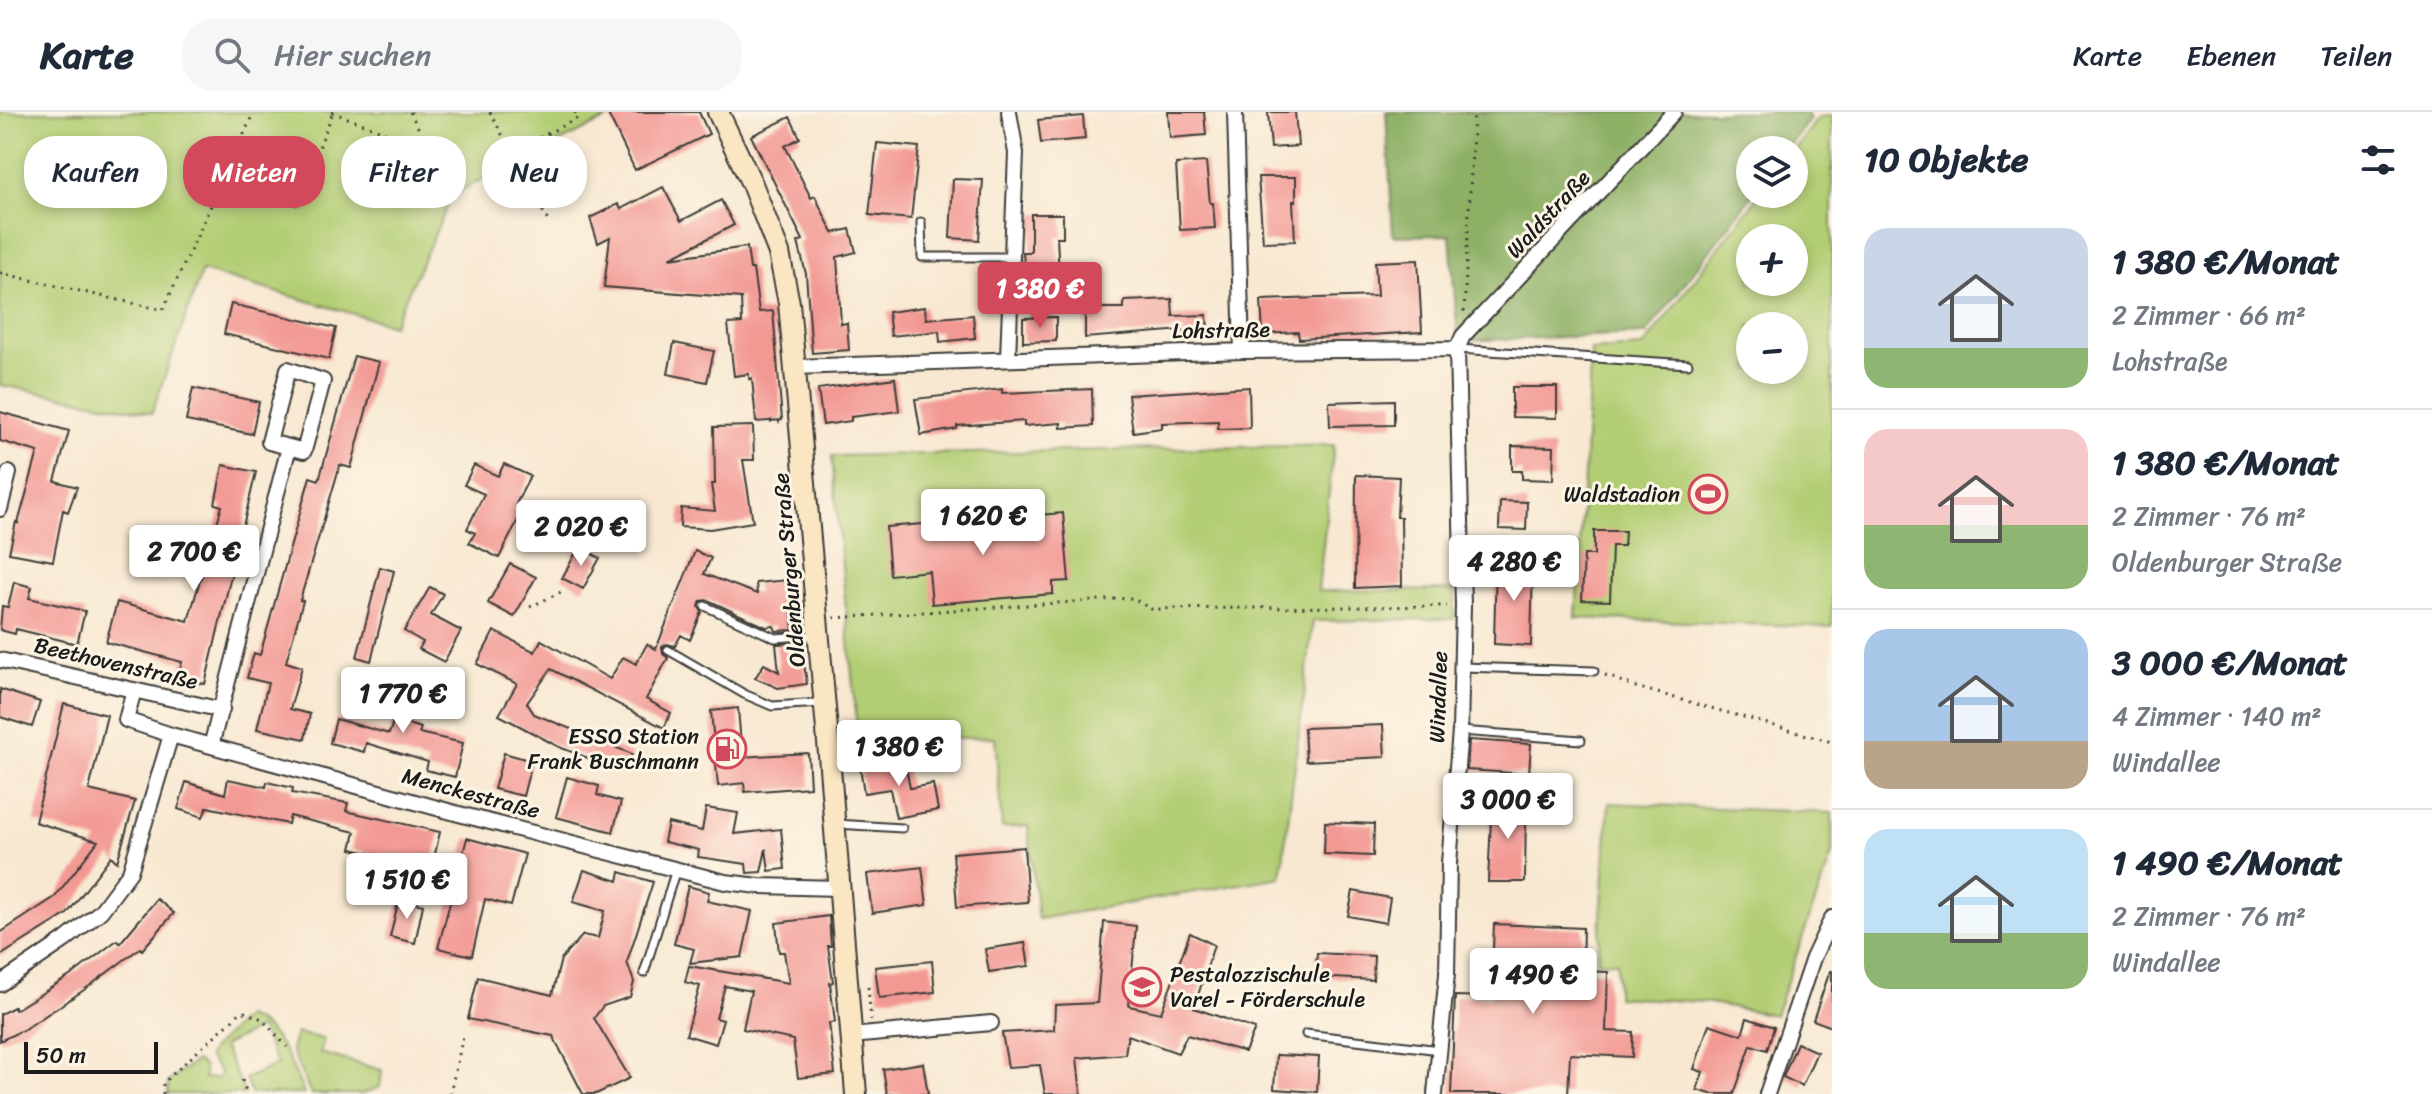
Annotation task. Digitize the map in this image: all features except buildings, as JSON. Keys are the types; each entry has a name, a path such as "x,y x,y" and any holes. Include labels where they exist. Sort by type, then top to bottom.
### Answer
{"main road":[{"name":"Oldenburger Straße","path":"718,112 752,184 779,253 789,303 856,1094"}],"street":[{"path":"1008,358 1016,153 1009,112"},
{"path":"1235,112 1242,351"},
{"name":"Waldstraße","path":"1460,342 1674,112"},
{"name":"Lohstraße","path":"795,367 1460,342"},
{"name":"Windallee","path":"1435,1094 1447,974 1449,863 1460,731 1463,606 1460,342"},
{"path":"288,369 323,381 304,451 289,447 269,442 288,369"},
{"path":"211,746 289,447"},
{"path":"0,509 9,473"},
{"name":"Beethovenstraße","path":"0,660 222,710"},
{"name":"Menckestraße","path":"134,690 126,720 171,735 459,814 725,882 839,888"},
{"path":"0,984 65,940 101,911 130,872 171,735"},
{"path":"1767,1094 1813,958 1832,918"},
{"path":"851,1036 991,1023"}],"lane":[{"path":"921,222 922,257 1010,257"},
{"path":"1460,342 1688,364"},
{"path":"705,606 775,638 819,635"},
{"path":"668,650 744,694 772,706 824,703"},
{"path":"1461,667 1594,671"},
{"path":"1460,731 1581,740"},
{"path":"833,824 902,828"},
{"path":"644,973 676,869"},
{"path":"1306,1034 1440,1050"}],"path":[{"path":"0,273 163,310 254,112"},
{"path":"323,136 332,112 429,149 410,112"},
{"path":"490,112 503,136"},
{"path":"543,136 578,118 575,112"},
{"path":"1460,342 1474,112"},
{"path":"541,208 549,223"},
{"path":"530,607 565,590"},
{"path":"834,618 1132,598 1151,609 1463,606"},
{"path":"1594,671 1636,687 1832,742"},
{"path":"163,1094 163,1083 242,1011 262,1019 287,1047"},
{"path":"450,1094 464,1032"},
{"path":"242,1080 247,1094"}],"green space":[{"path":"0,112 621,112 572,136 482,136 482,180 466,188 466,136 341,136 341,208 447,208 393,325 202,271 152,413 0,385"},
{"path":"1386,112 1806,112 1810,119 1797,136 1736,136 1736,208 1742,208 1646,334 1458,341 1450,235 1393,236"},
{"name":"Waldstadion","path":"1832,116 1832,627 1576,618 1591,350 1643,347 1736,225 1736,296 1808,296 1808,224 1737,224 1749,208 1808,208 1808,136 1805,136 1819,117"},
{"path":"1334,445 1318,591 1455,590 1454,619 1313,621 1281,877 1038,919 1028,826 1002,828 995,737 858,741 832,456"},
{"path":"1609,803 1832,813 1832,854 1775,1015 1705,1002 1617,997 1617,962 1598,961"},
{"path":"245,1017 257,1022 275,1038 289,1059 304,1094 251,1094 245,1079 277,1064 260,1028 223,1046 245,1094 168,1094 168,1082 196,1061 204,1067 204,1079 217,1078 221,1073 208,1057 211,1050"},
{"path":"296,1033 324,1039 320,1053 382,1070 380,1087 362,1094 311,1094 291,1050"}],"place":[{"name":"Waldstadion","path":"1708,494"},
{"name":"ESSO Station Frank Buschmann","path":"727,749"},
{"name":"Pestalozzischule Varel - Förderschule","path":"1142,987"}]}
